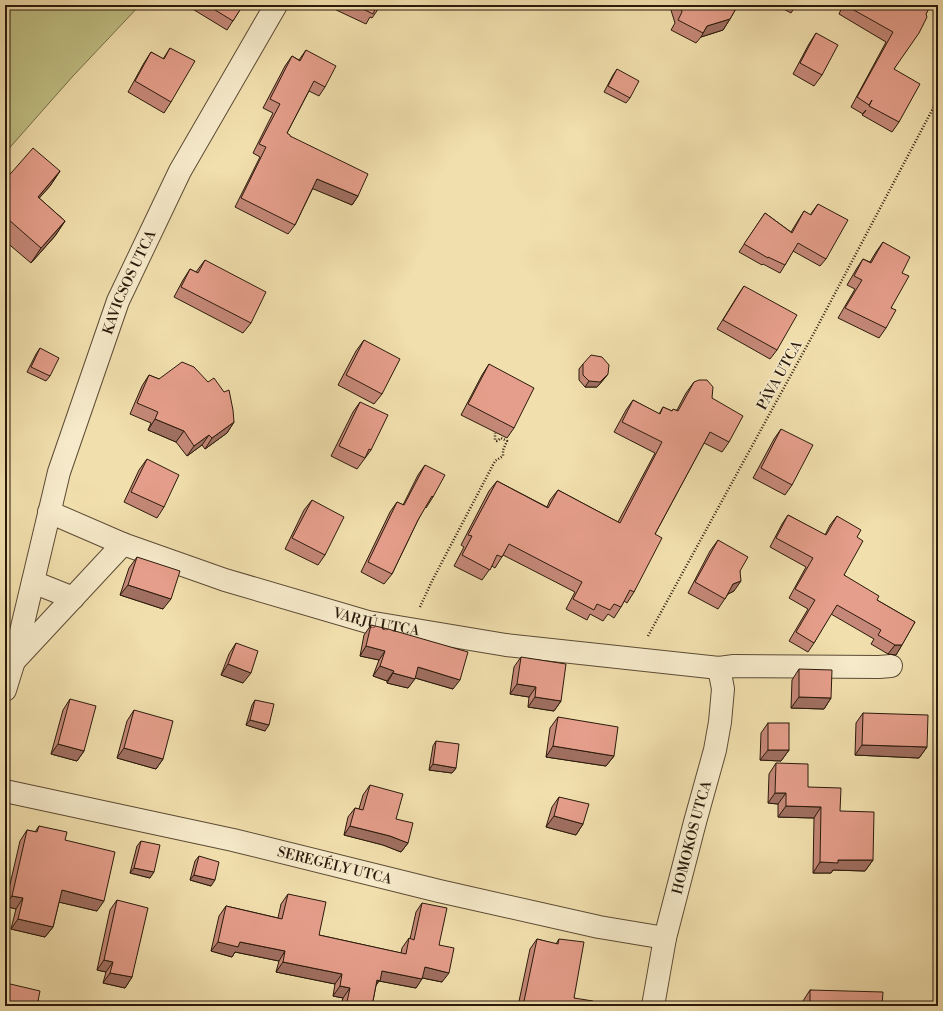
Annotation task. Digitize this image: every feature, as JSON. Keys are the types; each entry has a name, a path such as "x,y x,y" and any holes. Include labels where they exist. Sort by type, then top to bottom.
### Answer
{"street":[{"name":"KAVICSOS UTCA","path":"5,690 14,661 59,472 118,301 180,171 276,5"},
{"name":"VARJÚ UTCA","path":"49,512 123,544 225,580 368,622 506,645 719,668 734,666 891,666"},
{"name":"KAVICSOS UTCA","path":"14,661 123,544"},
{"path":"33,582 73,598"},
{"name":"HOMOKOS UTCA","path":"654,1006 665,938 716,743 720,722 723,689 719,668"},
{"name":"SEREGÉLY UTCA","path":"5,791 233,840 431,889 592,926 665,938"}],"path":[{"name":"PÁVA UTCA","path":"635,660 938,99"},
{"path":"410,629 431,584 495,461 503,456 503,450 506,442 501,438 497,441 495,440 495,433"}],"green space":[{"path":"5,5 140,5 73,76 5,153"}],"building":[{"path":"207,5 243,5 233,21"},
{"path":"355,5 381,5 379,8 376,7 373,14"},
{"path":"680,5 738,5 730,19 707,26 703,33 678,20 682,12"},
{"path":"845,5 931,5 919,33 894,69 920,84 899,122 869,106 872,100 869,105 857,97 893,32"},
{"path":"816,33 838,45 822,75 800,63"},
{"path":"170,48 195,61 171,102 135,81 151,52 164,59"},
{"path":"306,50 336,66 325,87 314,81 287,133 290,136 368,174 358,196 317,179 295,225 241,198 266,147 259,144 280,104 270,99 292,56 300,61"},
{"path":"617,69 639,81 630,98 608,86"},
{"path":"33,148 60,171 38,197 65,221 41,248 9,220 5,224 5,180"},
{"path":"818,204 848,220 826,259 798,243 785,265 768,258 744,244 765,213 792,233 804,211 811,215"},
{"path":"883,242 910,257 902,273 909,276 891,308 896,310 886,328 845,308 862,280 854,276 863,259 871,263"},
{"path":"205,260 266,292 251,323 181,287 190,269 198,273"},
{"path":"744,286 797,315 777,350 723,320"},
{"path":"364,340 400,359 382,394 346,375"},
{"path":"40,348 59,358 50,376 31,367"},
{"path":"591,355 602,357 609,365 608,374 600,382 589,381 583,375 583,364"},
{"path":"182,362 194,367 208,382 214,378 224,392 229,390 233,410 234,422 212,438 209,435 194,446 184,431 155,419 158,412 137,403 149,375 159,379"},
{"path":"489,364 534,388 514,428 468,404"},
{"path":"699,380 707,380 713,387 712,398 743,416 729,442 710,432 655,534 662,538 634,592 630,590 621,607 614,604 610,610 597,604 594,610 573,599 582,582 509,544 502,557 497,555 490,570 462,555 472,536 468,535 497,481 548,508 558,490 620,523 662,442 622,422 633,400 660,414 663,407 672,411 673,409 678,411 694,382"},
{"path":"360,402 388,415 371,450 369,449 365,458 339,446"},
{"path":"781,429 813,445 792,485 761,468"},
{"path":"147,459 179,475 164,507 131,492"},
{"path":"425,465 445,475 418,520 392,574 368,562 397,502 404,505"},
{"path":"312,500 344,517 325,555 292,538"},
{"path":"788,515 826,535 837,516 861,530 857,537 863,541 844,575 879,596 877,600 915,622 902,645 895,645 878,635 881,630 837,605 814,643 796,632 815,600 795,589 813,558 776,538"},
{"path":"718,540 748,557 740,571 741,581 733,584 725,599 695,582"},
{"path":"137,557 180,571 171,599 128,585"},
{"path":"371,625 468,652 460,680 418,667 415,679 393,673 394,671 380,666 385,651 366,646"},
{"path":"236,643 258,651 251,673 228,664"},
{"path":"521,657 566,664 561,701 535,697 536,687 517,684"},
{"path":"799,669 832,670 831,698 799,697"},
{"path":"70,699 96,706 84,751 58,744"},
{"path":"255,700 274,704 269,725 250,720"},
{"path":"134,710 173,721 163,759 124,748"},
{"path":"863,713 928,715 927,747 862,745"},
{"path":"558,717 618,727 614,756 553,746"},
{"path":"768,723 789,723 789,750 768,750"},
{"path":"436,741 459,744 456,768 433,764"},
{"path":"776,763 808,764 808,787 841,788 840,811 874,812 873,860 838,860 838,863 820,862 821,807 786,806 786,793 775,793"},
{"path":"370,785 403,794 396,819 413,823 408,843 390,836 350,826 355,808 363,810"},
{"path":"559,797 589,804 583,824 554,816"},
{"path":"39,826 67,832 65,840 115,852 104,901 62,890 53,927 18,919 23,898 12,896 27,830 37,832"},
{"path":"141,841 160,845 154,872 134,868"},
{"path":"199,856 219,862 215,880 194,875"},
{"path":"288,894 326,902 319,935 406,954 409,938 414,940 422,903 447,908 439,945 454,948 449,973 425,967 422,979 382,971 380,981 377,980 372,1006 346,1006 350,988 340,986 342,974 283,962 285,951 240,942 238,947 218,942 226,906 282,919"},
{"path":"117,900 148,908 132,977 110,973 113,962 104,960"},
{"path":"537,939 558,944 559,939 584,942 574,998 593,1001 592,1006 523,1006"},
{"path":"6,983 40,991 38,1001 57,1006 5,1006"},
{"path":"810,990 883,992 882,1006 810,1006"}]}
